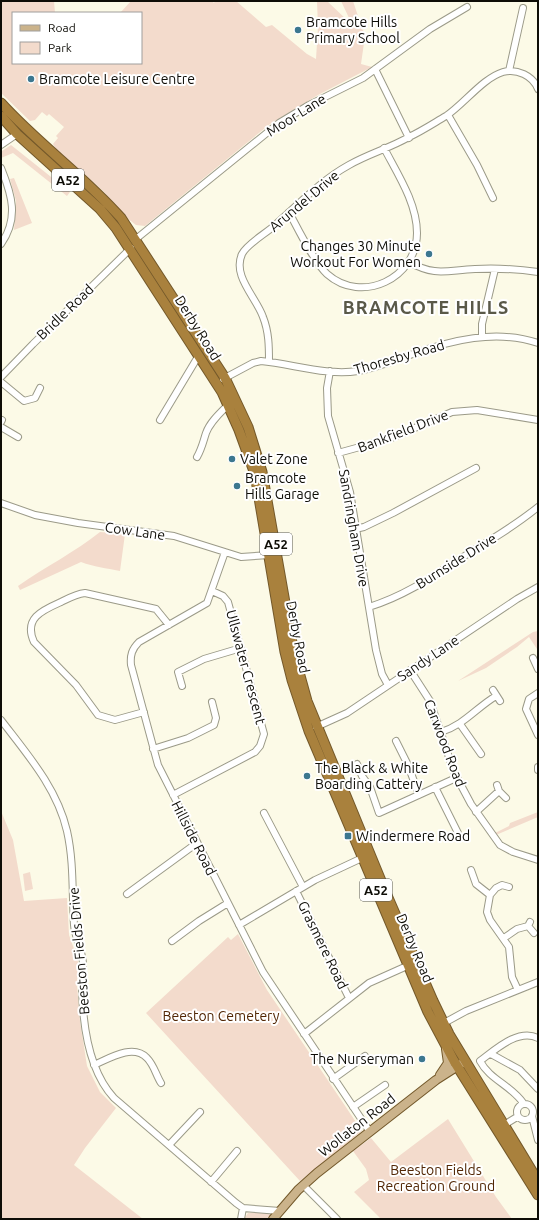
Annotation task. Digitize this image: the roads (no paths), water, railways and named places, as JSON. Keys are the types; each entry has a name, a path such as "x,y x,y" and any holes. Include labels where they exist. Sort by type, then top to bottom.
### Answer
{"highway":[{"name":"Derby Road","path":"1,103 30,133 104,200 121,218 136,239 248,427 262,472 300,681 316,727 386,893 444,1023 538,1181"},
{"name":"Derby Road","path":"1,116 17,134 100,209 131,248 199,355 221,381 228,405 255,474 285,652 309,731 408,966 446,1047 538,1195"}],"main road":[{"path":"436,1080 448,1063 446,1047"},
{"name":"Wollaton Road","path":"273,1219 303,1185 370,1132 436,1080 457,1066 468,1065"}],"street":[{"name":"Moor Lane","path":"136,239 279,123 309,105 356,81 430,29 466,7"},
{"path":"523,8 509,71 523,74 530,78 538,89"},
{"path":"375,69 409,138"},
{"name":"Arundel Drive","path":"269,362 266,325 243,279 240,262 243,252 250,244 255,242 328,178 348,165 409,138 448,115 495,76 509,71"},
{"path":"448,115 477,165 493,198"},
{"path":"1,145 17,134"},
{"path":"289,212 322,268 331,277 343,284 363,288 376,286 394,278 409,262 416,239 415,218 407,196 384,148"},
{"path":"1,168 11,194 13,205 9,228 1,244"},
{"name":"Bridle Road","path":"1,377 131,248"},
{"path":"409,262 436,272 495,269 538,272"},
{"path":"482,337 482,324 495,269"},
{"name":"Thoresby Road","path":"221,381 253,364 269,362 330,372 347,372 369,369 448,342 482,337 502,337 538,343"},
{"path":"160,420 199,355"},
{"name":"Sandringham Drive","path":"330,372 327,388 328,416 350,492 376,650 382,674 388,685"},
{"path":"1,382 24,401 35,398 40,388"},
{"path":"197,457 204,445 206,433 211,424 228,405"},
{"name":"Bankfield Drive","path":"338,453 389,439 452,412 478,410 538,420"},
{"path":"1,423 18,437"},
{"path":"355,529 364,527 392,513 476,468"},
{"name":"Cow Lane","path":"1,503 35,515 78,523 174,536 246,557 269,555"},
{"name":"Burnside Drive","path":"369,607 418,586 517,523 538,507"},
{"name":"Hillside Road","path":"225,552 212,591 205,605 139,642 131,654 131,665 158,765 239,926 270,985 370,1132"},
{"name":"Sandy Lane","path":"316,727 347,713 517,599 538,587"},
{"name":"Ullswater Crescent","path":"173,795 251,755 260,746 264,734 228,602 223,596 212,591"},
{"path":"144,712 115,720 98,715 76,685 34,642 31,633 32,624 39,613 78,594 85,593 154,608 159,611 169,625"},
{"path":"182,686 178,672 204,659 241,648"},
{"path":"533,658 538,669"},
{"name":"Carwood Road","path":"410,670 430,701 456,778 476,812 493,837 505,848 538,860"},
{"path":"538,693 529,699 526,710 538,735"},
{"path":"441,732 460,724 480,706 496,696"},
{"path":"153,749 188,738 214,725 216,718 212,702"},
{"name":"Beeston Fields Drive","path":"1,720 46,780 58,804 67,831 73,882 75,933 83,963 83,1006 94,1065 102,1083 114,1098 243,1208"},
{"path":"460,724 481,754"},
{"path":"396,741 403,747 419,794"},
{"path":"361,767 370,787 377,815 419,794 456,778"},
{"path":"497,785 499,792 506,798"},
{"path":"435,787 458,833"},
{"path":"476,812 499,792"},
{"path":"264,813 303,887"},
{"path":"132,893 197,843"},
{"path":"239,926 303,887 336,869 362,858"},
{"path":"475,874 479,887 490,895"},
{"path":"509,887 501,882 490,895 487,907 488,915 509,947 512,977 518,990"},
{"name":"Grasmere Road","path":"296,891 349,998"},
{"path":"172,942 199,921 228,903"},
{"path":"504,938 517,929 529,924 534,933"},
{"path":"304,1034 369,983 408,966"},
{"path":"444,1023 466,1011 538,982"},
{"path":"468,1065 480,1061 516,1037 526,1035 538,1038"},
{"path":"94,1065 122,1053 136,1052 148,1058 154,1078 161,1083"},
{"path":"491,1054 520,1070 538,1089"},
{"path":"333,1079 365,1056"},
{"path":"480,1061 487,1073 512,1090 524,1104 535,1106 532,1116 538,1140"},
{"path":"353,1107 378,1087 385,1085"},
{"path":"517,1117 517,1110 524,1104"},
{"path":"169,1145 200,1112"},
{"path":"517,1117 524,1120 532,1116"},
{"path":"504,1125 517,1117"},
{"path":"211,1182 237,1151"},
{"path":"303,1185 337,1219"},
{"path":"241,1219 243,1208 280,1211"}],"place":[{"name":"Bramcote Hills Primary School","path":"298,30"},
{"name":"Bramcote Leisure Centre","path":"31,79"},
{"name":"Changes 30 Minute Workout For Women","path":"429,254"},
{"name":"Valet Zone","path":"232,459"},
{"name":"Bramcote Hills Garage","path":"237,486"},
{"name":"The Black & White Boarding Cattery","path":"307,776"},
{"name":"Windermere Road","path":"348,836"},
{"name":"The Nurseryman","path":"422,1059"}],"district":[{"name":"BRAMCOTE HILLS","path":"426,308"}],"park label":[{"name":"Beeston Cemetery","path":"221,1016"},
{"name":"Beeston Fields Recreation Ground","path":"436,1178"}]}
